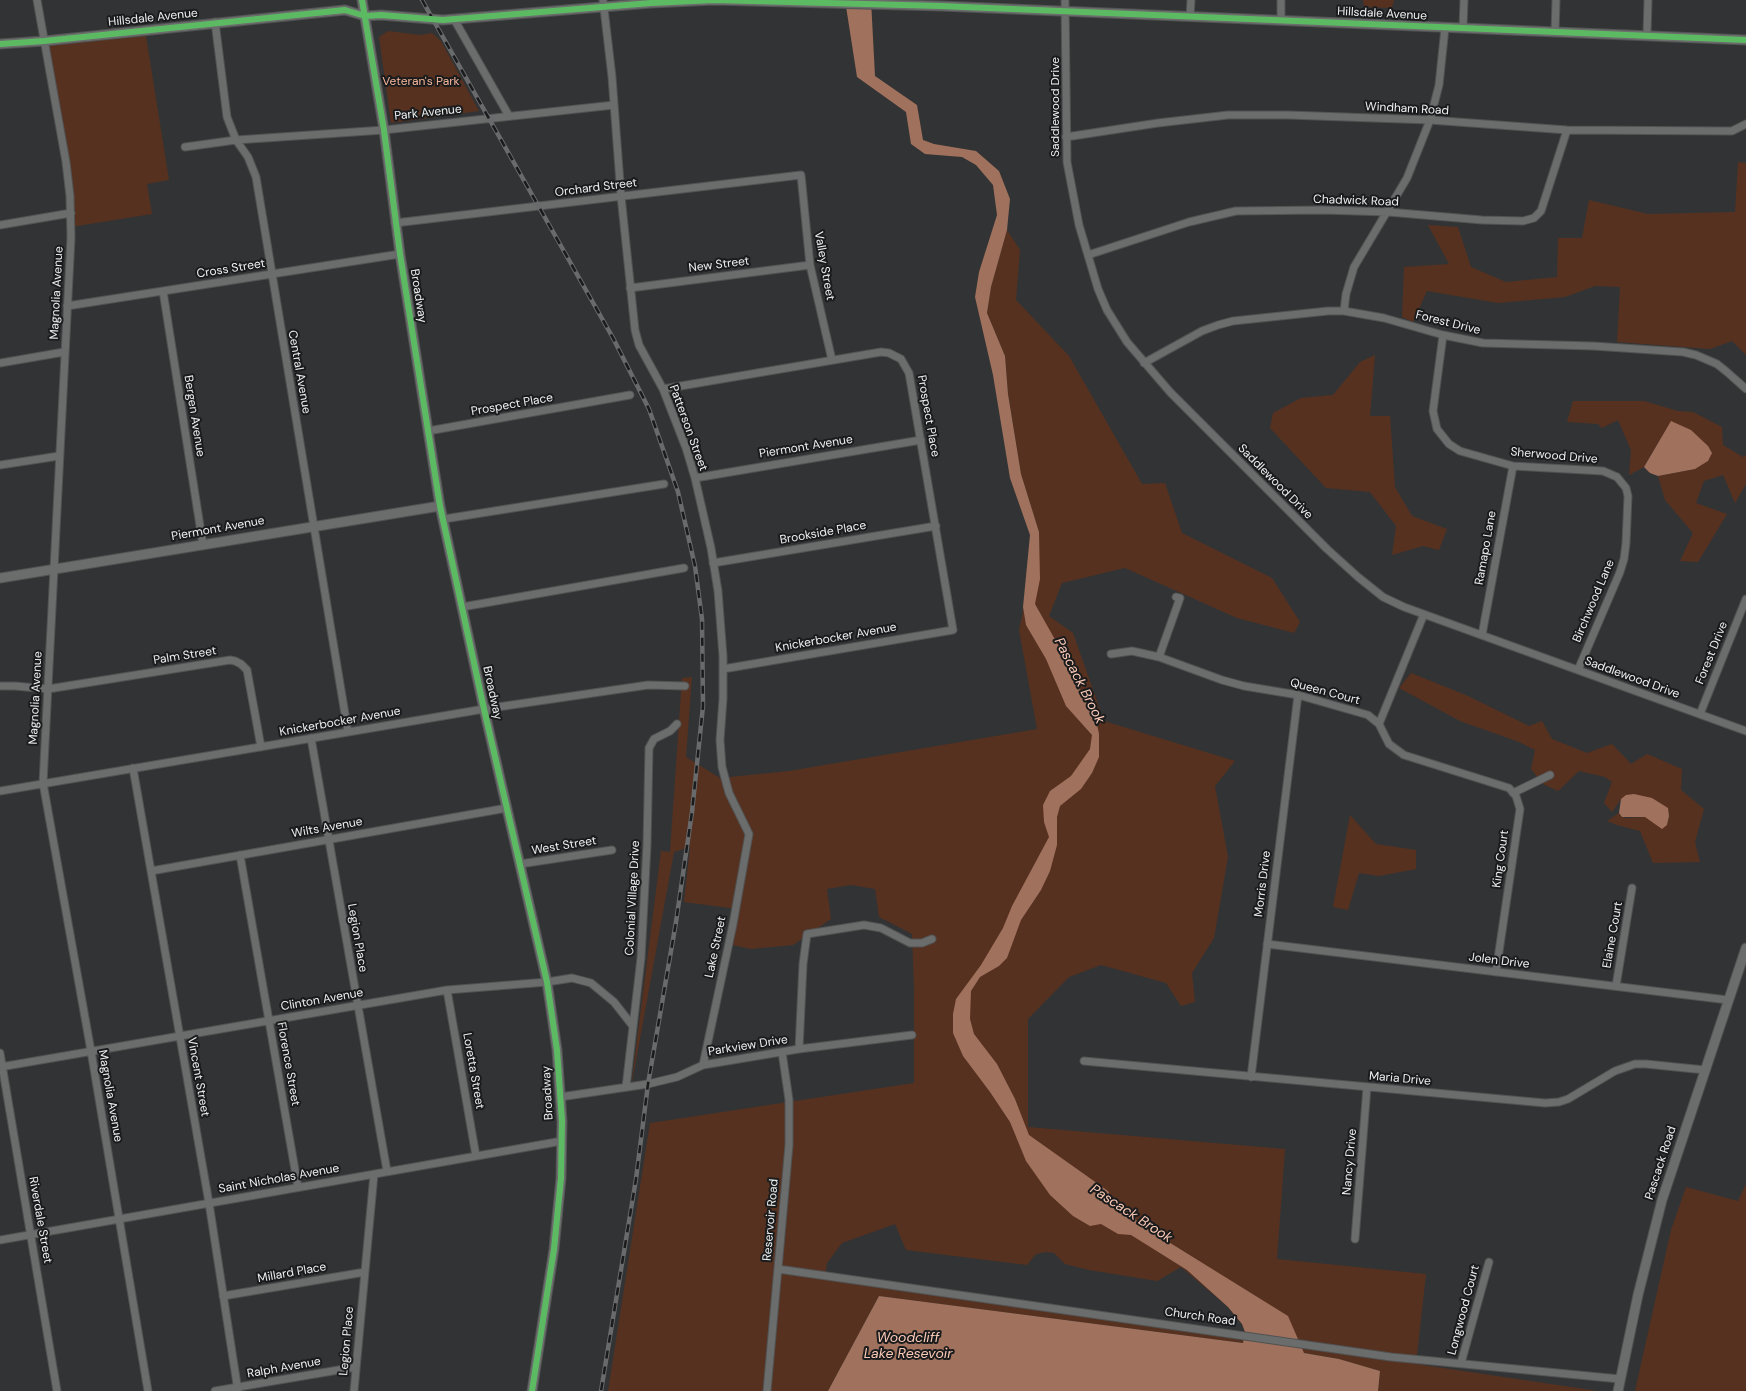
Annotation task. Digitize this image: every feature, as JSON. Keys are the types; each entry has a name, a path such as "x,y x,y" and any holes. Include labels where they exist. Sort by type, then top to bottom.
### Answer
{"street":[{"name":"Magnolia Avenue","path":"37,0 66,162 71,213 71,246 43,783 120,1219 148,1391"},
{"name":"Broadway","path":"362,0 384,130 395,223 440,506 484,709 547,982 557,1050 562,1141 557,1221 532,1391"},
{"name":"Hillsdale Avenue","path":"0,44 344,10 365,16 454,19 603,3 695,0 874,4 940,3 1066,12 1746,40"},
{"name":"Saddlewood Drive","path":"1065,0 1067,162 1073,199 1098,289 1107,310 1127,342 1204,428 1327,549 1384,597 1424,614 1746,732"},
{"path":"1190,17 1191,0"},
{"path":"1281,0 1281,20"},
{"path":"1462,28 1464,0"},
{"path":"1555,32 1556,0"},
{"path":"1647,35 1648,0"},
{"name":"Patterson Street","path":"603,3 635,330 639,345 675,418 694,478 713,563 721,623 723,669 720,740 722,768 729,793 749,834"},
{"path":"454,19 509,116"},
{"name":"Central Avenue","path":"215,22 229,127 248,157 256,176 348,732"},
{"path":"1344,311 1346,294 1354,267 1407,178 1430,120 1440,78 1445,28"},
{"name":"Park Avenue","path":"185,146 236,140 384,130 614,105"},
{"name":"Windham Road","path":"1066,137 1228,115 1430,120 1567,130 1732,131 1746,124"},
{"name":"Chadwick Road","path":"1088,255 1190,222 1236,211 1323,210 1388,212 1482,220 1523,221 1534,218 1541,211 1567,130"},
{"name":"Orchard Street","path":"395,223 801,175"},
{"name":"Valley Street","path":"801,175 810,265 832,360"},
{"path":"0,225 71,213"},
{"name":"Cross Street","path":"67,306 400,254"},
{"name":"New Street","path":"630,288 810,265"},
{"name":"Bergen Avenue","path":"163,291 202,545"},
{"name":"Forest Drive","path":"1144,363 1202,331 1233,321 1344,311 1384,318 1443,335 1483,343 1593,346 1683,352 1717,364 1746,389"},
{"name":"Sherwood Drive","path":"1443,335 1433,411 1437,429 1449,444 1457,450 1513,466 1603,471 1612,473 1622,482"},
{"path":"0,363 64,352"},
{"name":"Prospect Place","path":"662,389 881,352 889,353 901,360 909,373 953,630"},
{"name":"Prospect Place","path":"428,432 630,394"},
{"name":"Piermont Avenue","path":"694,478 920,440"},
{"path":"0,465 59,456"},
{"name":"Ramapo Lane","path":"1482,635 1513,466"},
{"name":"Birchwood Lane","path":"1578,670 1624,559 1628,496 1622,482"},
{"path":"444,519 664,484"},
{"name":"Piermont Avenue","path":"0,578 314,525 440,506"},
{"name":"Brookside Place","path":"713,563 936,526"},
{"path":"462,607 684,568"},
{"path":"1159,658 1180,598 1176,597"},
{"name":"Forest Drive","path":"1700,714 1746,599"},
{"path":"1424,614 1379,724 1389,744 1404,755 1504,786 1513,793 1550,775"},
{"name":"Knickerbocker Avenue","path":"723,669 953,630"},
{"name":"Queen Court","path":"1111,654 1132,651 1244,686 1298,694 1368,715 1379,724"},
{"name":"Palm Street","path":"0,686 48,689 230,660 236,661 247,670 260,746"},
{"name":"Knickerbocker Avenue","path":"0,791 484,709 648,685 685,686"},
{"name":"Morris Drive","path":"1251,1077 1298,694"},
{"name":"Colonial Village Drive","path":"626,1087 641,958 647,845 649,748 654,739 670,731 676,724"},
{"name":"Legion Place","path":"311,738 387,1172"},
{"name":"Vincent Street","path":"133,768 208,1203 237,1389"},
{"name":"King Court","path":"1496,972 1520,809 1519,802 1513,793"},
{"name":"Wilts Avenue","path":"151,871 507,808"},
{"name":"Lake Street","path":"703,1064 733,924 749,834"},
{"name":"West Street","path":"520,864 612,850"},
{"name":"Florence Street","path":"240,855 298,1187"},
{"name":"Elaine Court","path":"1616,986 1632,888"},
{"path":"799,1049 803,964 807,934 864,925 881,928 910,943 922,943 932,939"},
{"name":"Jolen Drive","path":"1267,944 1728,1000"},
{"name":"Pascack Road","path":"1618,1391 1649,1248 1672,1169 1746,948"},
{"name":"Clinton Avenue","path":"1,1067 447,990 547,982 572,978 591,983 614,1002 632,1025"},
{"name":"Loretta Street","path":"447,990 476,1156"},
{"name":"Parkview Drive","path":"560,1097 677,1077 703,1064 799,1049 912,1035"},
{"name":"Reservoir Road","path":"767,1391 790,1129 787,1079 782,1052"},
{"name":"Riverdale Street","path":"0,1054 57,1391"},
{"name":"Maria Drive","path":"1084,1061 1549,1103 1568,1098 1615,1071 1636,1064 1705,1070"},
{"name":"Nancy Drive","path":"1355,1239 1368,1087"},
{"name":"Saint Nicholas Avenue","path":"0,1240 562,1141"},
{"name":"Legion Place","path":"354,1391 374,1174"},
{"name":"Longwood Court","path":"1461,1363 1489,1262"},
{"name":"Church Road","path":"778,1269 1391,1357 1620,1379"},
{"name":"Millard Place","path":"223,1296 365,1272"},
{"name":"Ralph Avenue","path":"215,1391 237,1389 356,1367"}],"green space":[{"path":"1363,0 1394,0 1392,8 1364,7"},
{"path":"145,30 169,180 147,184 152,214 71,227 71,213 44,41"},
{"name":"Veteran's Park","path":"388,31 420,35 432,33 441,41 479,111 391,123 379,37"},
{"path":"1738,162 1746,163 1746,355 1732,341 1710,349 1617,342 1620,287 1595,286 1565,297 1498,303 1427,291 1413,322 1402,317 1404,267 1449,264 1428,225 1458,227 1471,267 1506,282 1557,277 1558,238 1582,238 1589,200 1648,214 1735,212"},
{"path":"1007,230 1020,250 1016,300 1069,356 1142,484 1165,483 1182,533 1272,578 1300,622 1294,633 1237,618 1125,568 1062,583 1049,616 1073,633 1104,721 1235,761 1215,786 1228,857 1214,938 1192,973 1195,1002 1181,1006 1166,983 1101,965 1069,977 1028,1019 1028,1127 1285,1149 1277,1259 1426,1274 1416,1364 1598,1391 1378,1391 1380,1371 1339,1359 1259,1345 879,1296 828,1391 608,1391 650,1123 914,1083 912,934 879,917 875,889 851,885 827,889 831,919 793,945 751,949 728,944 737,909 684,902 690,847 674,852 631,1088 661,851 670,852 682,678 692,677 686,757 720,778 789,771 1037,729 1019,630 1039,532 1021,474 1008,393 1005,356 987,313 991,287","holes":["895,1224 906,1250 1027,1265 1036,1254 1046,1252 1054,1253 1065,1264 1089,1270 1157,1281 1181,1267 1228,1307 1242,1324 1245,1332 1166,1324 825,1276 827,1263 842,1243"]},
{"path":"1375,355 1370,416 1390,416 1395,487 1412,516 1447,529 1439,550 1423,546 1392,555 1396,526 1370,492 1326,488 1270,428 1273,413 1301,398 1333,395 1360,362"},
{"path":"1573,401 1644,401 1678,411 1693,412 1722,427 1723,445 1743,457 1746,455 1746,484 1735,503 1723,475 1704,481 1696,503 1727,514 1698,562 1680,561 1693,533 1665,500 1658,476 1695,469 1659,441 1644,467 1629,475 1631,450 1618,420 1602,428 1598,424 1567,422"},
{"path":"1411,673 1468,696 1529,726 1542,721 1552,739 1587,753 1612,744 1631,764 1647,754 1682,769 1681,790 1704,809 1695,842 1700,862 1653,863 1640,831 1607,821 1619,813 1622,817 1626,818 1645,817 1667,825 1668,808 1621,799 1612,812 1604,803 1612,782 1605,777 1579,771 1558,791 1543,784 1531,769 1535,750 1519,742 1460,721 1399,688"},
{"path":"1350,815 1376,844 1416,850 1416,869 1379,876 1359,873 1348,910 1333,907"},
{"path":"1746,1184 1746,1391 1635,1391 1671,1230 1686,1187 1738,1201"}],"water":[{"path":"845,0 871,0 875,76 917,105 923,140 934,144 976,151 999,171 1010,199 1007,230 991,287 987,313 1005,356 1008,394 1021,474 1039,532 1040,579 1035,604 1062,652 1097,724 1099,734 1099,757 1092,773 1081,789 1060,806 1057,817 1057,845 1050,871 1041,890 1021,920 1007,958 999,966 980,977 971,991 970,1019 974,1034 997,1064 1015,1099 1029,1135 1108,1191 1114,1202 1132,1213 1138,1223 1288,1316 1304,1353 1339,1359 1380,1371 1378,1391 828,1391 879,1296 1243,1343 1245,1332 1242,1324 1228,1307 1187,1270 1131,1235 1118,1234 1101,1224 1090,1226 1073,1216 1050,1195 1026,1161 1010,1122 963,1056 953,1033 953,1014 956,999 981,965 1003,928 1012,906 1049,837 1044,822 1043,805 1050,791 1071,776 1090,749 1092,735 1066,706 1046,659 1026,625 1023,607 1030,535 1010,478 993,375 975,297 979,272 997,215 993,185 976,165 962,157 925,154 911,144 906,112 857,77"},
{"path":"1671,421 1691,430 1708,446 1712,453 1708,461 1695,469 1658,476 1650,473 1644,467"},
{"path":"1634,794 1652,798 1668,808 1667,825 1662,829 1645,817 1622,817 1619,813 1621,799 1626,795"}],"railway":[{"path":"422,0 613,338 649,409 678,492 695,566 702,619 703,706 692,812 676,922 648,1084 636,1179 601,1391"}],"cycle path":[{"path":"362,0 384,130 400,254 440,506 484,709 547,982 557,1050 562,1121 561,1178 554,1249 532,1391"},
{"path":"0,44 345,10 365,16 381,15 443,20 651,3 714,0 941,6 1746,40"}],"water label":[{"name":"Pascack Brook","path":"1079,681"},
{"name":"Pascack Brook","path":"1131,1214"},
{"name":"Woodcliff Lake Resevoir","path":"908,1346"}]}
